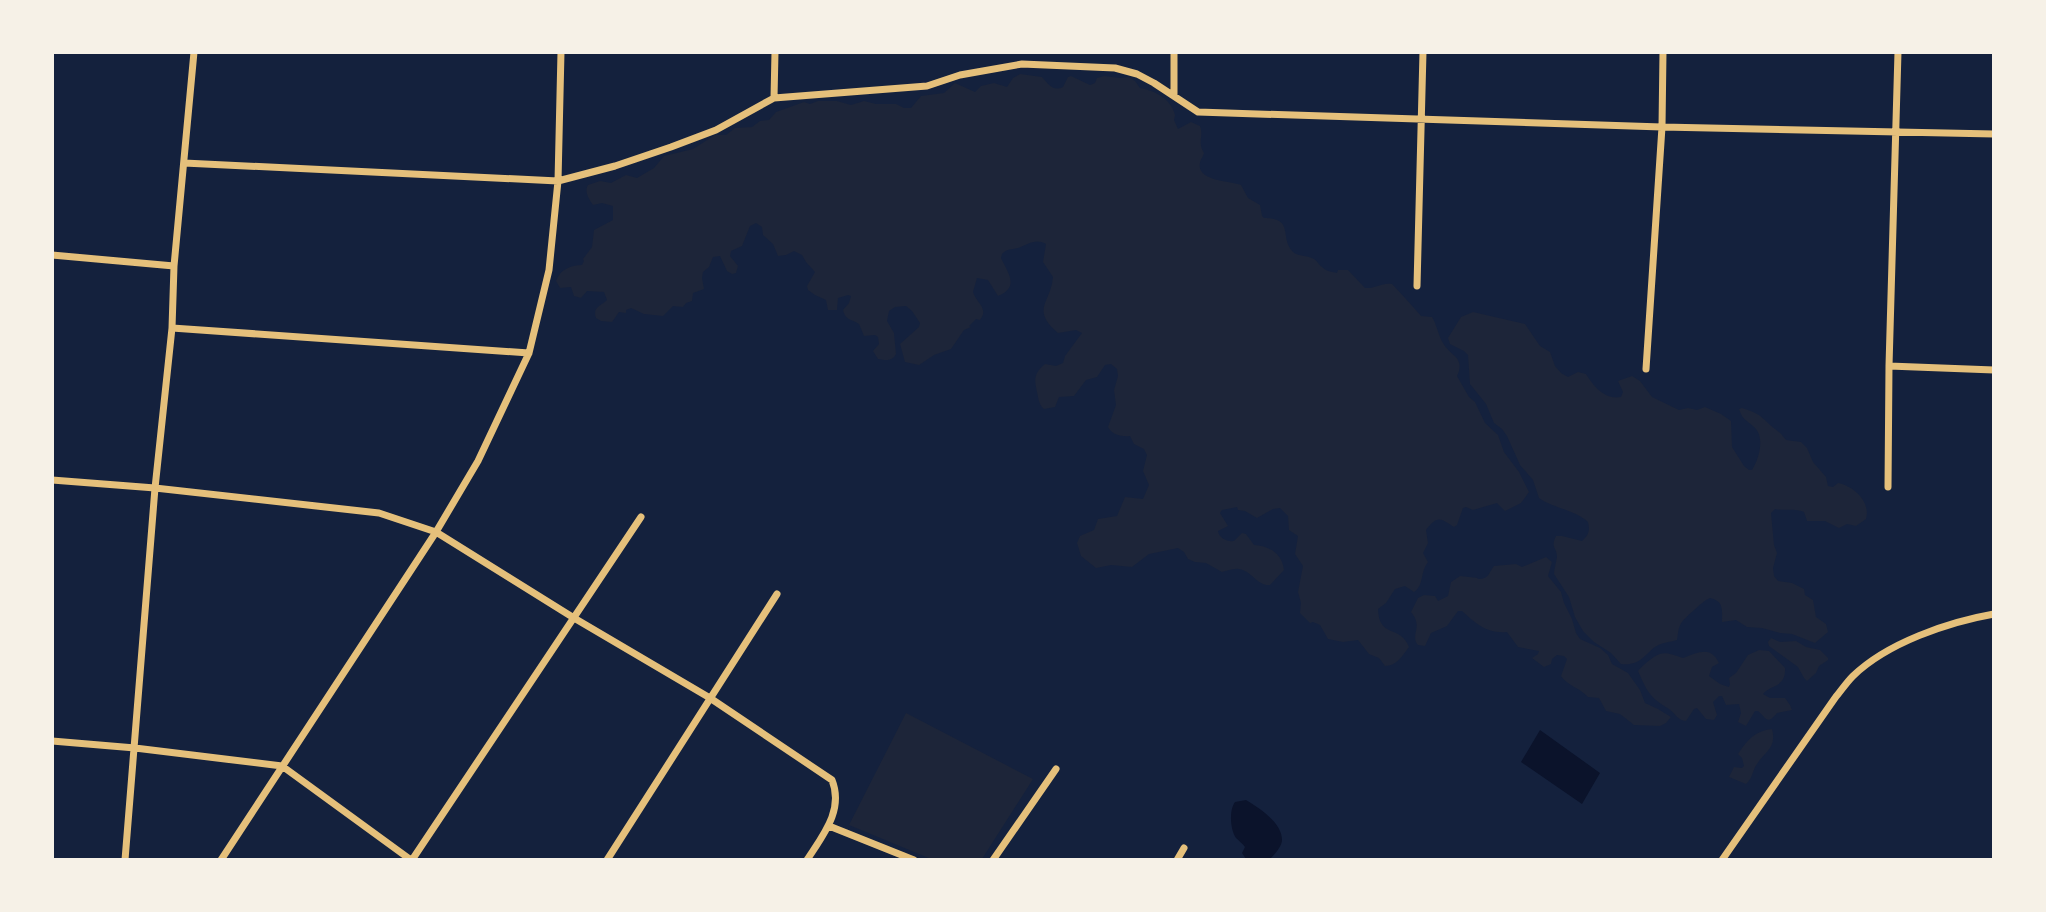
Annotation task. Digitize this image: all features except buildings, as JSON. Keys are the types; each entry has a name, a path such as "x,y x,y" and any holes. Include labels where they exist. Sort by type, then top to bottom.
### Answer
{"street":[{"path":"125,859 194,52"},
{"path":"221,859 436,532 478,461 529,353 549,270 558,181 561,52"},
{"path":"774,98 775,52"},
{"path":"1174,52 1174,95"},
{"path":"1417,286 1423,52"},
{"path":"1646,369 1662,127 1663,52"},
{"path":"1888,487 1898,52"},
{"path":"184,163 558,181 615,166 716,130 774,98 928,86 960,75 1022,64 1115,68 1136,74 1198,112 1662,127 1993,134"},
{"path":"52,255 174,266"},
{"path":"172,328 529,353"},
{"path":"1889,366 1993,370"},
{"path":"52,480 155,488 380,513 436,532 710,698 832,780 836,789 836,801 829,826 807,859"},
{"path":"52,741 282,766 411,859 641,517"},
{"path":"607,859 777,594"},
{"path":"1722,859 1853,676 1876,658 1916,637 1993,614"},
{"path":"993,859 1056,769"},
{"path":"829,826 914,859"},
{"path":"1177,859 1184,848"}],"shaded area":[{"path":"1020,74 1042,77 1056,89 1063,87 1071,76 1090,85 1095,83 1097,78 1104,76 1129,77 1140,88 1152,91 1166,100 1173,109 1178,129 1191,122 1200,126 1204,153 1200,169 1208,177 1241,185 1248,198 1260,205 1264,218 1280,221 1293,252 1314,259 1329,271 1337,273 1338,270 1348,270 1365,288 1392,284 1421,316 1432,317 1443,343 1460,365 1457,376 1475,402 1485,423 1498,435 1504,452 1519,472 1529,492 1521,503 1505,511 1497,503 1473,510 1466,507 1454,527 1437,520 1426,530 1428,543 1423,553 1428,562 1419,586 1414,592 1405,586 1395,589 1386,603 1378,609 1382,624 1405,640 1409,647 1396,662 1385,666 1379,658 1369,654 1358,640 1343,642 1328,639 1320,625 1310,623 1300,613 1298,592 1303,566 1295,554 1298,536 1289,530 1288,516 1280,508 1257,518 1238,510 1237,507 1222,510 1220,513 1228,526 1218,531 1222,538 1234,541 1242,533 1246,534 1254,545 1270,549 1281,559 1284,570 1270,585 1265,585 1244,570 1222,572 1206,563 1195,562 1188,559 1178,548 1149,554 1132,567 1111,565 1096,568 1081,556 1077,543 1080,536 1094,530 1098,519 1117,516 1125,497 1143,499 1149,485 1143,471 1147,455 1144,449 1134,444 1130,436 1117,435 1108,427 1116,405 1114,390 1118,376 1117,369 1111,364 1105,365 1097,377 1086,380 1074,396 1059,397 1055,407 1044,409 1040,403 1035,383 1037,373 1045,364 1056,366 1063,363 1082,333 1076,330 1058,333 1045,318 1044,306 1053,277 1043,262 1046,244 1032,242 1002,254 1001,258 1009,274 1009,288 998,296 988,280 977,278 973,292 983,309 980,320 976,319 969,326 971,327 964,330 951,349 934,355 919,365 905,362 900,344 919,327 920,323 912,311 906,306 895,307 889,311 887,321 894,333 896,354 890,359 878,359 873,351 879,344 878,337 864,336 859,324 845,316 843,310 851,296 838,298 837,310 828,310 826,300 808,290 807,286 815,272 802,255 794,251 778,256 773,244 763,235 762,227 756,223 750,226 742,246 731,251 730,256 738,266 736,273 727,271 720,256 713,257 709,267 703,272 704,289 693,293 692,301 683,307 673,306 663,316 644,314 631,308 626,310 626,313 619,312 612,322 601,321 596,318 595,311 607,300 604,292 587,291 581,298 574,296 571,287 560,288 556,281 566,269 582,265 592,247 594,230 613,220 613,206 602,203 593,205 587,193 588,185 600,181 611,183 626,175 637,178 654,168 664,156 693,149 715,135 726,135 735,128 752,127 760,121 769,120 776,112 804,102 810,104 837,101 851,105 864,101 911,108 921,96 944,93 955,83 975,92 981,86 994,83 1007,87 1013,78"},
{"path":"1473,312 1525,324 1540,346 1550,352 1561,373 1568,377 1578,372 1586,374 1596,388 1605,394 1621,397 1623,392 1618,381 1632,376 1640,381 1652,397 1679,410 1705,407 1721,414 1731,421 1732,447 1749,470 1752,470 1757,460 1760,441 1757,430 1743,417 1739,409 1759,415 1786,440 1801,442 1826,477 1828,486 1833,487 1838,483 1855,491 1864,501 1867,513 1866,519 1856,526 1847,524 1839,528 1825,521 1807,521 1801,511 1775,509 1771,513 1777,553 1774,576 1778,581 1792,583 1804,589 1805,595 1813,600 1816,617 1826,624 1828,632 1815,643 1792,634 1747,627 1736,620 1722,622 1720,604 1710,598 1682,622 1677,640 1657,646 1637,662 1621,664 1611,653 1594,642 1583,631 1569,597 1554,574 1557,557 1554,545 1556,536 1582,541 1588,532 1588,522 1539,498 1533,480 1520,465 1507,436 1494,423 1486,404 1470,384 1468,355 1450,344 1448,338 1461,317"},
{"path":"1546,557 1552,562 1548,576 1561,592 1580,639 1600,648 1608,655 1612,664 1628,673 1645,703 1671,717 1666,723 1660,726 1634,725 1620,714 1606,711 1599,698 1588,697 1561,676 1567,659 1564,656 1557,655 1551,664 1544,667 1532,658 1539,651 1518,647 1507,632 1487,629 1462,611 1458,611 1447,626 1431,633 1425,646 1418,645 1415,639 1416,621 1411,612 1418,598 1424,595 1435,596 1438,601 1448,596 1451,582 1460,576 1481,579 1488,575 1494,566 1516,564 1522,567"},
{"path":"1771,638 1780,642 1796,641 1806,647 1820,650 1828,660 1819,666 1807,681 1798,667 1769,646"},
{"path":"1759,650 1769,651 1785,668 1781,682 1763,694 1770,698 1785,698 1792,710 1777,713 1769,720 1755,711 1746,726 1738,722 1741,713 1739,704 1726,705 1722,696 1713,702 1717,715 1714,720 1706,719 1697,708 1686,721 1681,719 1653,697 1638,671 1660,654 1683,658 1708,652 1719,663 1712,667 1709,676 1729,687 1729,678 1736,673 1748,655"},
{"path":"906,713 1033,779 982,859 931,859 849,825"},
{"path":"1772,729 1772,745 1757,764 1748,782 1746,784 1729,777 1734,767 1744,766 1738,754 1748,740 1756,734"},
{"path":"1540,730 1600,773 1582,804 1521,762"},
{"path":"1246,800 1279,828 1282,841 1270,859 1246,859 1242,853 1245,847 1232,830 1233,805"}]}
